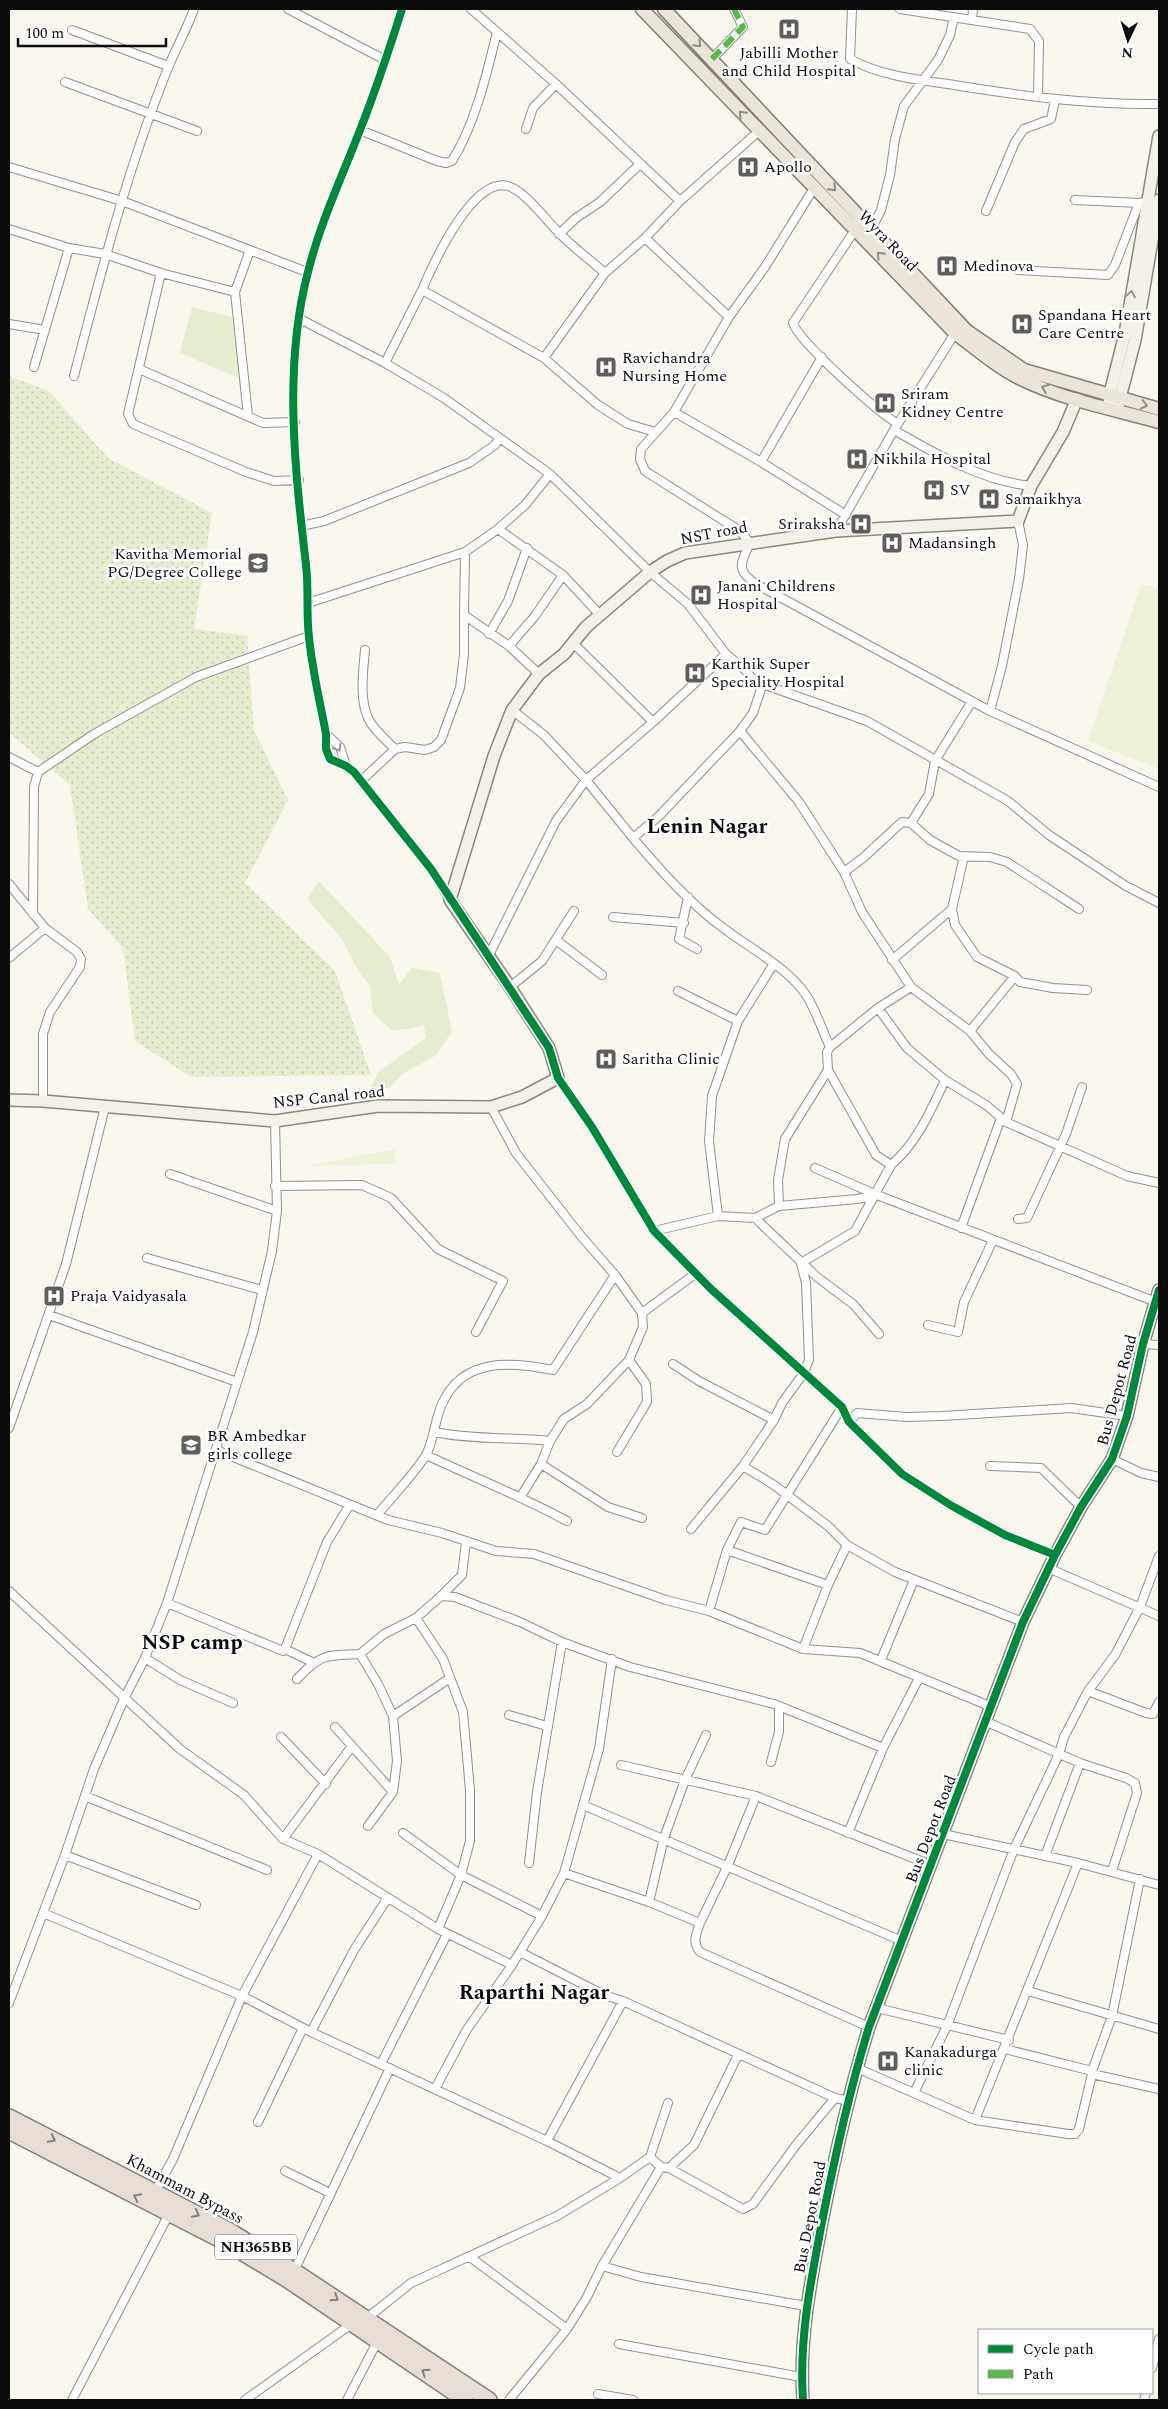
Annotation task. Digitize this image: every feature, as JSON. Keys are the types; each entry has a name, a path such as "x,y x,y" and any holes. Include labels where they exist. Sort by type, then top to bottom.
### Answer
{"highway":[{"name":"Khammam Bypass","path":"9,2116 230,2232 294,2271 360,2321 378,2340 465,2400"},
{"name":"Khammam Bypass","path":"9,2131 239,2251 360,2321 490,2400"}],"main road":[{"name":"Wyra Road","path":"642,9 855,230 956,320 1000,355 1024,370 1114,402 1159,422"},
{"name":"Wyra Road","path":"664,9 872,230 899,268 955,333 993,362 1021,379 1076,399 1114,402 1159,409"}],"street":[{"path":"74,376 105,254 122,201 168,66 194,9"},
{"path":"288,9 385,60"},
{"path":"402,9 360,130 325,218 308,272 298,318 294,371 301,526 309,636 326,734 326,749 330,759 346,766 361,782 431,869 549,1048 558,1078 592,1127 654,1231 695,1274 803,1374 842,1407 850,1422 902,1474 936,1496 1006,1535 1055,1555"},
{"path":"471,9 556,84 680,201"},
{"path":"712,59 743,27 734,9"},
{"path":"852,9 850,60 864,67 921,80 1056,100 1086,103 1159,104"},
{"path":"900,9 1030,29 1039,41 1038,97"},
{"path":"972,20 973,9"},
{"path":"872,230 881,210 890,176 895,139 904,106 921,80 938,60 950,35 954,17"},
{"path":"72,30 168,66"},
{"path":"360,130 436,161 446,163 452,161 458,151 478,99 497,32"},
{"path":"65,82 197,131"},
{"path":"526,129 533,108 556,84"},
{"path":"986,211 1015,142 1024,129 1051,120 1056,100"},
{"path":"544,358 605,273 645,238 680,201 759,132"},
{"path":"1114,402 1159,136"},
{"path":"560,234 576,218 600,202 639,164"},
{"path":"9,167 122,201 308,272"},
{"path":"385,363 422,290 438,252 472,203 487,190 499,186 513,189 560,234 605,273"},
{"path":"814,188 765,267 729,317 674,412 641,449 640,459 645,471 726,520 740,531 750,543 741,563 742,571 747,578 990,711 1159,787"},
{"path":"1075,200 1149,201"},
{"path":"1018,270 1108,275 1149,201"},
{"path":"9,229 68,248 105,254 161,272 235,292"},
{"path":"855,230 793,323 795,330 896,427 948,460 1011,484 1031,486"},
{"path":"645,238 729,317"},
{"path":"34,367 68,248"},
{"path":"248,416 235,292 250,250"},
{"path":"161,272 128,414 133,424 246,472 274,481 299,480"},
{"path":"422,290 544,358 598,405 628,424 655,432"},
{"path":"298,318 385,363 444,398 550,474 650,572 688,604 726,654 745,670 761,690 753,713 740,730 659,816 633,838"},
{"path":"9,324 45,330"},
{"path":"836,531 896,427 955,333"},
{"path":"761,462 822,357"},
{"path":"139,369 263,423 295,422"},
{"path":"990,711 1002,666 1019,579 1023,545 1018,522 1031,486 1063,432 1076,399"},
{"path":"674,412 761,462 846,516"},
{"path":"301,526 324,521 468,463 495,445 499,439"},
{"path":"308,604 465,552 498,529 525,506 550,474"},
{"name":"NST road","path":"450,900 494,756 512,710 539,674 564,654 586,627 650,572 684,553 836,531 1018,522"},
{"path":"498,529 563,575 600,615"},
{"path":"489,634 508,601 527,548"},
{"path":"361,782 395,749 405,747 425,750 434,748 441,740 460,688 464,654 465,552"},
{"path":"509,646 535,616 563,575"},
{"path":"464,615 509,646 539,674"},
{"path":"33,914 34,787 38,772 94,734 196,677 309,636"},
{"path":"573,643 654,722"},
{"path":"365,650 362,677 369,720 395,749"},
{"path":"488,956 556,821 586,780 654,722 726,654"},
{"path":"754,681 867,721 1008,801 1049,836 1126,886 1159,903"},
{"path":"910,823 929,794 936,761 972,701"},
{"path":"512,710 544,734 586,780 660,871 724,929 773,965 806,995 830,1047"},
{"path":"740,730 799,802 844,872 862,912 911,987 970,1031 989,1054 1011,1074 1017,1084 961,1228"},
{"path":"326,734 340,747 346,766"},
{"path":"9,757 38,772"},
{"path":"844,872 863,858 902,822 910,823 930,840 959,856 990,857 1007,862 1079,909"},
{"path":"964,856 952,909 955,925 977,957 1015,976 1020,982 1087,990"},
{"path":"9,884 45,928 76,952 81,959 80,967 50,1012 43,1034 42,1101"},
{"path":"688,897 679,939 697,949"},
{"path":"892,960 952,909"},
{"path":"510,987 542,961 574,911"},
{"path":"613,917 684,922"},
{"path":"9,958 45,928"},
{"path":"556,940 602,975"},
{"path":"718,1216 709,1141 712,1103 738,1022 773,965"},
{"path":"970,1031 1015,976"},
{"path":"891,1165 876,1155 828,1070 827,1052 830,1047 878,1008 911,987"},
{"path":"678,991 738,1022"},
{"path":"878,1008 907,1048 945,1080 986,1105 1004,1120 1127,1176 1159,1183"},
{"path":"779,1206 778,1180 785,1139 828,1070"},
{"name":"NSP Canal road","path":"9,1100 42,1101 275,1121 378,1106 491,1108 522,1097 558,1078"},
{"path":"801,1263 855,1231 891,1165 901,1156 929,1114 945,1080"},
{"path":"1018,1219 1027,1218 1060,1147 1082,1088"},
{"path":"9,1428 66,1264 105,1107"},
{"path":"491,1108 522,1160 581,1236 616,1276 642,1312 643,1328 630,1360 587,1404 564,1419 550,1441 541,1464 521,1496"},
{"path":"9,2003 65,1855 85,1796 124,1699 145,1658 167,1603 253,1332 272,1251 277,1211 275,1121"},
{"path":"815,1168 993,1240 1158,1296"},
{"path":"170,1174 277,1211"},
{"path":"275,1186 362,1185 391,1198 438,1249 503,1280 476,1332"},
{"path":"654,1231 718,1216 755,1218 779,1206 857,1199 876,1194"},
{"path":"755,1218 801,1263 853,1304 879,1334"},
{"path":"928,1325 958,1332 964,1302 993,1240"},
{"path":"146,1258 262,1290"},
{"path":"690,1529 743,1466 774,1420 782,1403 803,1374 809,1360 806,1283 801,1263"},
{"path":"642,1312 695,1274"},
{"path":"377,1515 426,1455 435,1432 441,1404 457,1380 483,1368 503,1363 516,1363 553,1370 600,1296 616,1276"},
{"name":"Bus Depot Road","path":"803,2400 801,2377 806,2306 830,2179 850,2101 856,2068 1023,1622 1048,1568 1081,1506 1112,1460 1127,1416 1143,1344 1158,1296"},
{"path":"49,1314 237,1382"},
{"path":"1143,1344 1159,1345"},
{"path":"617,1452 647,1402 646,1384 630,1360"},
{"path":"673,1364 699,1381 774,1420"},
{"path":"709,1611 727,1550 741,1522 766,1530 842,1407"},
{"path":"850,1422 857,1413 907,1417 1071,1408 1127,1416"},
{"path":"435,1432 461,1437 522,1438 550,1441"},
{"path":"216,1450 349,1506 496,1551 534,1554 666,1600 709,1611 803,1649 860,1652 992,1707"},
{"path":"426,1455 470,1477 521,1496 567,1521"},
{"path":"1112,1460 1141,1473 1159,1477"},
{"path":"541,1464 608,1507 642,1518"},
{"path":"743,1466 774,1485 828,1526 847,1545 895,1572 1023,1622"},
{"path":"990,1466 1041,1468 1081,1506"},
{"path":"285,1649 327,1542 349,1506"},
{"path":"297,1679 312,1662 334,1655 360,1654 384,1634 416,1618 462,1575 466,1542"},
{"path":"803,1649 828,1585 847,1545"},
{"path":"727,1550 828,1585"},
{"path":"914,2093 947,2026 1014,1849 1059,1754 1064,1737 1088,1691 1115,1655 1140,1608 1159,1556"},
{"path":"1048,1568 1159,1616"},
{"path":"881,1660 914,1580"},
{"path":"9,1591 180,1749 244,1795 284,1839 318,1854 447,1934 512,1965"},
{"path":"441,1596 455,1596 520,1622 562,1642 630,1667 779,1707 883,1748"},
{"path":"167,1603 283,1651 285,1649 312,1662"},
{"path":"416,1618 443,1658 463,1712 470,1790 470,1841 461,1875 438,1929"},
{"path":"529,1863 547,1726 562,1642"},
{"path":"360,1654 378,1684 393,1716 397,1761 393,1792 368,1826"},
{"path":"145,1658 180,1680 233,1703"},
{"path":"435,2088 466,2031 512,1965 542,1916 564,1873 599,1749 612,1659"},
{"path":"393,1716 450,1678"},
{"path":"848,1833 883,1748 919,1678"},
{"path":"1088,1691 1146,1713 1153,1714 1159,1702"},
{"path":"771,1762 779,1732 779,1707"},
{"path":"509,1715 547,1726"},
{"path":"987,1722 1080,1764 1126,1778 1134,1783 1137,1793 1112,1872"},
{"path":"335,1727 393,1792"},
{"path":"649,1902 664,1838 685,1780 706,1735"},
{"path":"281,1737 326,1784"},
{"path":"284,1839 352,1746"},
{"path":"1044,1856 1080,1764"},
{"path":"621,1765 756,1796 931,1864"},
{"path":"85,1796 267,1870"},
{"path":"756,1796 728,1865 700,1923 695,1946 700,1952 870,2027"},
{"path":"583,1805 728,1865 902,1941"},
{"path":"403,1833 461,1875 542,1916"},
{"path":"943,1834 1078,1863 1159,1884"},
{"path":"155,2192 173,2159 242,1996 318,1854"},
{"path":"65,1855 196,1905"},
{"path":"975,2120 1009,2040 1078,1863"},
{"path":"564,1873 649,1902 700,1923"},
{"path":"856,2068 975,2120 1075,2134 1079,2129 1092,2073 1112,2016 1140,1879"},
{"path":"311,2032 354,1950 388,1899"},
{"path":"43,1913 242,1996 311,2032 547,2140 620,2178"},
{"path":"381,2064 447,1934"},
{"path":"520,1952 604,1995 623,2001 836,2098 850,2101"},
{"path":"1028,1991 1159,2029"},
{"path":"547,2140 623,2001"},
{"path":"877,2008 1009,2040"},
{"path":"258,2122 303,2028"},
{"path":"1005,2049 1092,2073 1159,2088"},
{"path":"509,2400 567,2328 587,2297 602,2266 665,2167 694,2145 738,2055"},
{"path":"294,2271 390,2068"},
{"path":"650,2157 743,2209 753,2204 796,2145 836,2098"},
{"path":"245,2400 360,2321 411,2283 557,2216 620,2178 650,2157 668,2103"},
{"path":"284,2171 330,2193"},
{"path":"72,2400 169,2214"},
{"path":"470,2257 567,2328"},
{"path":"602,2266 640,2277 806,2306"},
{"path":"1153,2364 1159,2339"},
{"path":"347,2400 378,2340"},
{"path":"619,2344 801,2377"},
{"path":"598,2394 633,2400"}],"green space":[{"path":"192,307 232,317 241,379 180,353"},
{"path":"9,376 49,391 108,458 212,513 194,629 247,636 254,730 288,800 245,883 335,971 371,1075 191,1077 135,1041 123,948 88,909 70,785 9,733"},
{"path":"1141,584 1159,588 1159,769 1088,741"},
{"path":"319,881 390,957 399,985 412,968 440,973 452,1032 435,1056 404,1073 389,1088 371,1087 378,1072 426,1038 424,1025 410,1029 391,1030 373,1013 370,987 355,965 342,939 307,899"},
{"path":"395,1149 396,1164 308,1166"}],"marked path":[{"path":"712,59 743,27 734,9"}],"cycle path":[{"path":"402,9 371,100 313,254 300,308 296,344 293,381 295,455 307,574 308,628 314,673 326,734 326,749 330,759 354,772 431,869 549,1048 558,1078 592,1127 654,1231 711,1289 842,1407 849,1422 902,1474 952,1506 1005,1535 1055,1555"},
{"path":"803,2400 804,2335 813,2270 842,2126 869,2027 1023,1622 1055,1555 1081,1507 1112,1459 1127,1416 1143,1344 1159,1290"}],"place":[{"name":"Jabilli Mother and Child Hospital","path":"789,29"},
{"name":"Apollo","path":"748,167"},
{"name":"Medinova","path":"947,266"},
{"name":"Spandana Heart Care Centre","path":"1022,324"},
{"name":"Ravichandra Nursing Home","path":"606,367"},
{"name":"Sriram Kidney Centre","path":"885,403"},
{"name":"Nikhila Hospital","path":"857,459"},
{"name":"SV","path":"934,490"},
{"name":"Samaikhya","path":"989,499"},
{"name":"Sriraksha","path":"861,524"},
{"name":"Madansingh","path":"892,543"},
{"name":"Kavitha Memorial PG/Degree College","path":"258,563"},
{"name":"Janani Childrens Hospital","path":"701,595"},
{"name":"Karthik Super Speciality Hospital","path":"695,673"},
{"name":"Saritha Clinic","path":"606,1059"},
{"name":"Praja Vaidyasala","path":"54,1296"},
{"name":"BR Ambedkar girls college","path":"191,1445"},
{"name":"Kanakadurga clinic","path":"888,2061"}],"district":[{"name":"Lenin Nagar","path":"707,827"},
{"name":"NSP camp","path":"192,1643"},
{"name":"Raparthi Nagar","path":"534,1993"}]}
